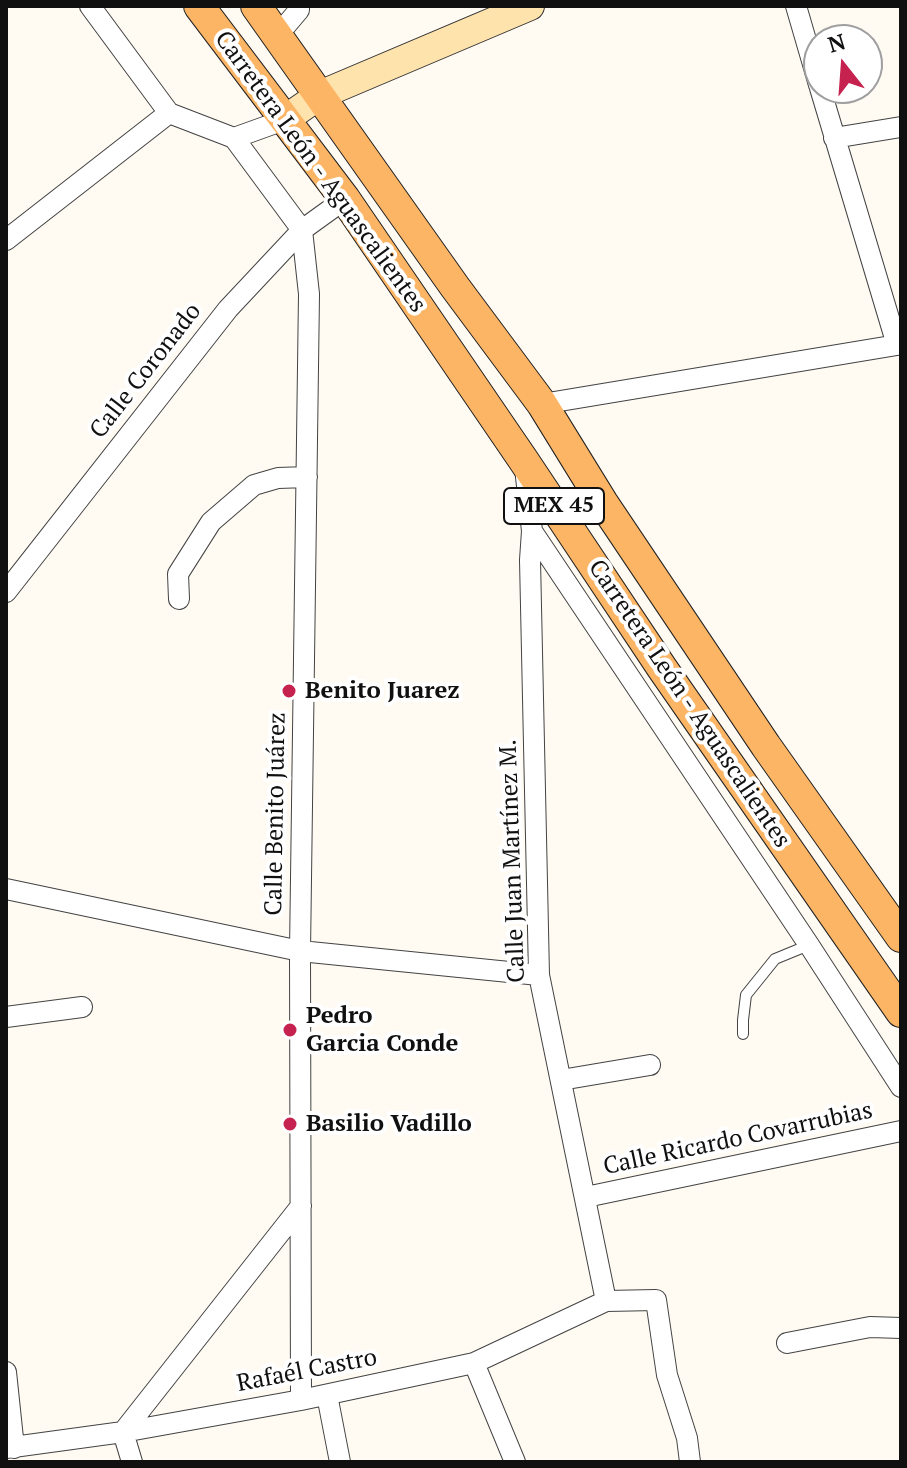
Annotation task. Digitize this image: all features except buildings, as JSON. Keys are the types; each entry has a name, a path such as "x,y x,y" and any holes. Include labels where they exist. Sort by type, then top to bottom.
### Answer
{"main road":[{"name":"Carretera León - Aguascalientes","path":"199,6 345,199 662,668 901,1012"},
{"name":"Carretera León - Aguascalientes","path":"256,6 542,404 603,503 766,746 901,937"}],"street":[{"path":"90,6 169,113 234,138 302,230"},
{"path":"277,36 299,6"},
{"path":"234,138 284,120 320,95 530,6"},
{"path":"796,6 803,31"},
{"path":"542,404 899,344 824,104"},
{"path":"6,240 169,113"},
{"path":"834,138 901,127"},
{"name":"Calle Coronado","path":"7,587 228,309 302,230 345,199"},
{"name":"Calle Benito Juárez","path":"301,1400 300,951 309,294 302,230"},
{"name":"Calle Juan Martínez M.","path":"524,461 532,531 530,560 539,975 606,1301"},
{"path":"179,599 178,574 211,522 254,485 278,478 307,477"},
{"path":"532,531 901,1087"},
{"path":"6,889 300,951 539,975"},
{"path":"6,1017 82,1007"},
{"path":"561,1080 650,1065"},
{"name":"Calle Ricardo Covarrubias","path":"586,1197 901,1131"},
{"path":"132,1462 123,1432 301,1206"},
{"path":"606,1301 656,1300 667,1375 687,1438 690,1462"},
{"name":"Rafaél Castro","path":"10,1448 123,1432 301,1400 474,1363 606,1301"},
{"path":"787,1343 870,1327 901,1328"},
{"path":"474,1363 515,1462"},
{"path":"6,1372 10,1448"},
{"path":"327,1395 340,1462"}],"lane":[{"path":"743,1034 746,995 775,959 809,945"}],"place":[{"name":"Benito Juarez","path":"289,691"},
{"name":"Pedro Garcia Conde","path":"290,1030"},
{"name":"Basilio Vadillo","path":"290,1124"}]}
